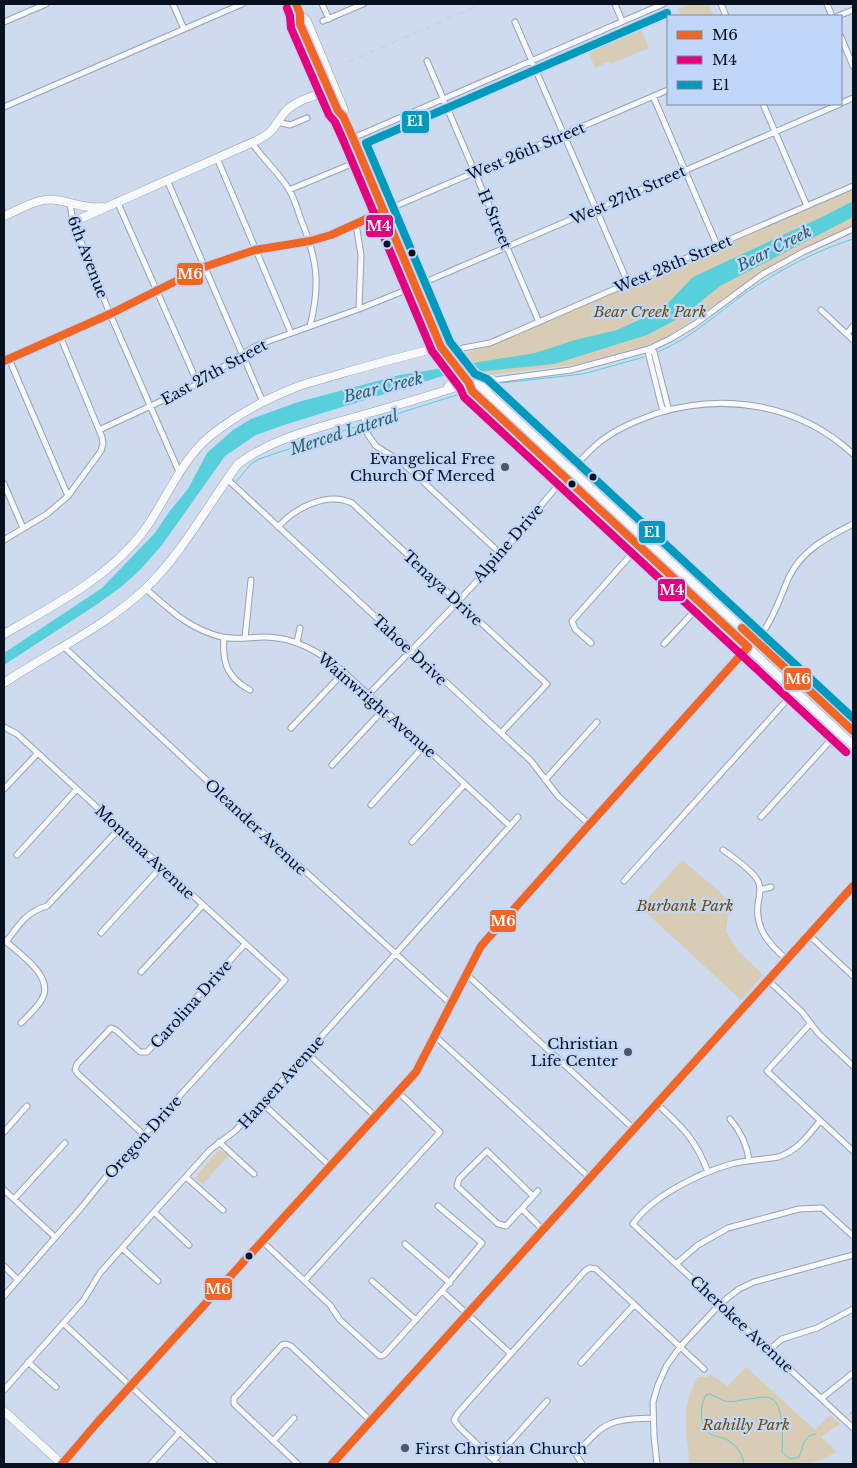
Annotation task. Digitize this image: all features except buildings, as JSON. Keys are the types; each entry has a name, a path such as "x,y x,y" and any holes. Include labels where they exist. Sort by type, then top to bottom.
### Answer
{"main road":[{"path":"296,4 300,14 300,24 328,90 353,138 441,347 467,381 472,391 853,745"},
{"path":"300,14 307,21 344,110 343,116"},
{"path":"73,222 268,135 290,107 328,90"},
{"path":"4,216 38,201 56,200 92,208 106,206"},
{"path":"4,634 102,574 123,554 142,532 194,453 210,436 263,402 300,385 441,347"},
{"path":"446,390 456,376 456,367"},
{"path":"488,394 488,386 492,379"},
{"path":"4,683 64,647 119,610 145,588 186,539 238,464 262,448 314,429 364,420 467,381 480,386 853,731"},
{"path":"332,1464 853,886"},
{"path":"4,1411 61,1464"}],"street":[{"path":"4,22 46,4"},
{"path":"173,4 184,28"},
{"path":"4,107 242,4"},
{"path":"322,4 329,19"},
{"path":"323,21 363,4"},
{"path":"615,4 622,21"},
{"path":"353,138 663,4"},
{"path":"840,15 853,10"},
{"path":"515,22 628,283"},
{"path":"842,39 853,66"},
{"name":"H Street","path":"427,61 539,322"},
{"name":"West 26th Street","path":"6,360 110,314 204,267 255,250 310,241 331,235 667,90"},
{"path":"653,96 717,245"},
{"path":"763,105 807,206"},
{"name":"West 27th Street","path":"416,286 838,105"},
{"path":"278,122 290,125 307,118"},
{"path":"252,143 289,190 310,241 315,258 316,273 315,302 310,326"},
{"path":"217,158 291,333"},
{"path":"289,190 354,162 362,161"},
{"path":"167,180 263,402"},
{"name":"West 28th Street","path":"463,348 485,345 853,186"},
{"path":"117,201 198,384"},
{"name":"6th Avenue","path":"70,204 73,222 110,314 180,474"},
{"path":"356,224 361,255 359,309"},
{"path":"467,381 571,370 649,349 694,324 764,274 803,252 853,229"},
{"name":"East 27th Street","path":"99,430 198,384 258,345 359,309 416,286"},
{"path":"821,310 853,340"},
{"path":"847,334 853,326"},
{"path":"4,540 47,514 68,496 101,451 103,444 102,436 60,336"},
{"path":"649,349 648,352 656,373 662,408 666,411"},
{"path":"6,360 68,496"},
{"name":"Alpine Drive","path":"368,695 501,554 564,477 600,442 631,422 666,411 704,404 726,403 766,407 814,425 852,451"},
{"path":"364,420 368,435 376,446 403,463 501,554"},
{"name":"Tahoe Drive","path":"227,480 531,761 558,796 589,824"},
{"path":"4,484 23,528"},
{"name":"Tenaya Drive","path":"278,527 288,517 305,507 333,499 343,499 352,504 547,684 501,733"},
{"path":"61,1464 416,1072 481,946 765,629 774,615 790,576 804,555 825,539 853,524"},
{"path":"591,643 575,629 572,621 645,539"},
{"path":"246,638 251,580"},
{"name":"Wainwright Avenue","path":"145,588 170,611 195,628 224,638 267,637 297,642 318,652 344,672 510,826"},
{"path":"664,644 701,604"},
{"path":"297,642 300,628"},
{"path":"224,638 224,660 230,673 240,685 250,690"},
{"name":"Oleander Avenue","path":"64,647 292,860 451,1004"},
{"path":"292,728 344,672"},
{"path":"624,880 795,691"},
{"path":"332,766 384,709"},
{"path":"545,780 597,722"},
{"name":"Montana Avenue","path":"4,727 17,734 77,788 285,980"},
{"path":"761,817 839,731"},
{"path":"371,804 424,746"},
{"path":"4,789 38,753"},
{"path":"412,842 465,784"},
{"path":"17,855 77,788"},
{"name":"Hansen Avenue","path":"4,1390 86,1297 100,1272 219,1142 235,1132 262,1103 518,816"},
{"path":"21,1023 40,1003 46,987 39,972 5,941 27,916 35,910 47,906 120,828"},
{"path":"723,850 755,878 760,890 757,913 762,933 787,960"},
{"path":"101,932 161,867"},
{"path":"760,890 771,888"},
{"path":"141,972 203,905"},
{"path":"809,935 853,976"},
{"name":"Carolina Drive","path":"144,1135 78,1074 75,1070 77,1064 111,1028 116,1030 140,1052 147,1052 245,944"},
{"path":"466,974 634,1129"},
{"name":"Oregon Drive","path":"4,1296 106,1177 285,980"},
{"path":"768,980 802,1012 810,1024 853,1066"},
{"path":"810,1024 767,1071 853,1151"},
{"path":"435,1036 590,1178"},
{"path":"307,1053 376,1116"},
{"path":"305,1280 440,1132 398,1092"},
{"path":"262,1103 330,1166"},
{"path":"657,1104 692,1139 703,1157 708,1172 749,1160 771,1159 786,1155 800,1144 820,1121"},
{"path":"4,1132 27,1106"},
{"path":"730,1119 740,1131 745,1142 749,1160"},
{"path":"219,1142 254,1174"},
{"path":"14,1199 65,1143"},
{"path":"533,1196 487,1151 459,1179 457,1186 498,1224 506,1226 538,1191"},
{"name":"Cherokee Avenue","path":"708,1172 690,1180 662,1197 633,1224 853,1428"},
{"path":"186,1177 223,1210"},
{"path":"4,1190 55,1237"},
{"path":"262,1241 330,1305 340,1320 380,1356 384,1356 450,1283 482,1243 438,1206"},
{"path":"676,1264 698,1245 728,1228 798,1209 822,1208 853,1236"},
{"path":"522,1209 543,1230"},
{"path":"154,1212 190,1245"},
{"path":"405,1244 450,1283"},
{"path":"122,1248 158,1281"},
{"path":"657,1464 652,1418 653,1402 658,1384 667,1365 680,1347 720,1304 739,1289 754,1282 853,1255"},
{"path":"4,1266 18,1280"},
{"path":"547,1401 496,1462 454,1420 458,1413 585,1271 590,1268 596,1268 704,1369"},
{"path":"372,1281 416,1320"},
{"path":"442,1291 511,1354"},
{"path":"582,1362 634,1304"},
{"path":"769,1350 782,1339 816,1328 853,1309"},
{"path":"63,1323 214,1464"},
{"path":"298,1464 234,1404 234,1398 282,1345 291,1346 371,1421"},
{"path":"28,1362 56,1387"},
{"path":"822,1398 853,1373"},
{"path":"273,1441 294,1418"},
{"path":"582,1464 577,1456 578,1452 600,1428 620,1421 652,1418"},
{"path":"151,1464 180,1432"}],"green space":[{"path":"691,4 708,4 714,15 681,15 678,9"},
{"path":"638,23 649,48 611,64 610,61 595,68 586,46"},
{"name":"Bear Creek Park","path":"853,190 853,226 773,265 661,340 579,364 486,375 475,374 460,355 496,344"},
{"name":"Burbank Park","path":"682,860 730,901 726,932 740,953 763,975 741,1000 640,907"},
{"path":"218,1151 222,1151 228,1156 203,1184 196,1179 197,1175"},
{"name":"Rahilly Park","path":"746,1367 815,1430 830,1415 840,1424 821,1437 837,1452 821,1460 802,1464 690,1464 686,1430 687,1409 692,1388 698,1377 711,1375 728,1386"}],"water":[{"name":"Bear Creek","path":"853,201 853,217 720,286 683,316 647,335 554,364 446,375 256,435 225,456 162,545 140,570 96,605 4,665 4,653 102,588 155,533 188,489 207,453 233,430 251,419 298,402 400,375 535,353 575,340 617,330 661,310 693,277"}],"waterway":[{"name":"Merced Lateral","path":"658,352 693,332 772,276 811,255 853,239"},
{"name":"Merced Lateral","path":"502,383 583,374 644,357"},
{"name":"Merced Lateral","path":"368,423 460,394"},
{"name":"Merced Lateral","path":"236,482 251,464 259,459 364,424"},
{"path":"744,1464 740,1452 734,1445 723,1438 711,1434 705,1428 701,1414 706,1395 710,1394 728,1402 764,1397 772,1399 776,1403 781,1416 782,1452 790,1459 799,1457 804,1442 808,1437 816,1434"},
{"path":"850,1414 853,1411"}],"railway":[{"path":"348,62 482,4"}],"transit line":[{"name":"M6","path":"62,1464 96,1424 416,1072 481,946 748,647 472,391 469,383 441,347 353,138 343,116 338,111 300,24 300,14 296,4"},
{"name":"M4","path":"287,8 291,28 329,115 335,122 344,142 432,351 460,388 464,397 846,752"},
{"name":"E1","path":"667,13 366,143 450,342 475,374 487,379 853,718"},
{"name":"M6","path":"4,361 110,314 204,267 255,250 310,241 331,235 384,211"},
{"name":"M6","path":"742,628 853,731"},
{"name":"M6","path":"332,1464 853,886"}],"place":[{"name":"Evangelical Free Church Of Merced","path":"505,467"},
{"name":"Christian Life Center","path":"628,1052"},
{"name":"First Christian Church","path":"405,1448"}]}
